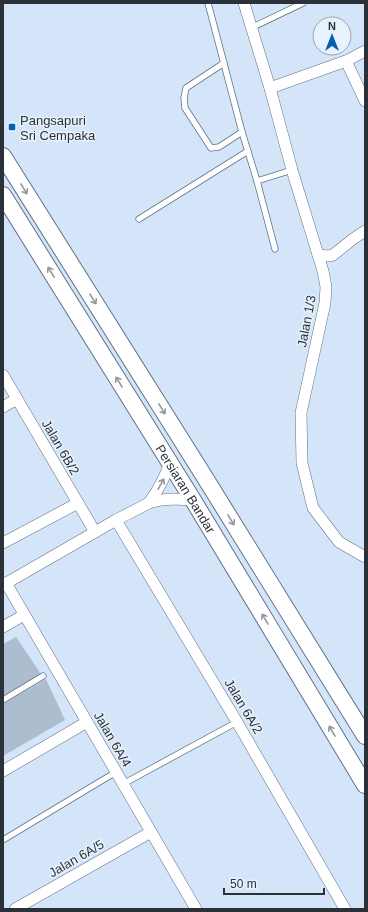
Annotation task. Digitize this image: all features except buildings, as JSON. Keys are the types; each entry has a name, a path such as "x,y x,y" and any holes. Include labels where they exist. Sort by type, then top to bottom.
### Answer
{"main road":[{"name":"Persiaran Bandar","path":"3,156 200,469 365,736"},
{"name":"Persiaran Bandar","path":"3,195 193,500 365,785"}],"street":[{"name":"Jalan 1/3","path":"244,3 270,88 292,170 324,271 326,287 325,303 301,413 302,463 313,508 339,542 365,557"},
{"path":"270,88 346,62 365,51"},
{"path":"346,62 365,101"},
{"path":"318,255 333,255 365,231"},
{"name":"Jalan 6B/2","path":"3,375 94,532"},
{"path":"3,407 17,399"},
{"path":"148,503 158,491 170,463"},
{"path":"4,584 148,503 168,499 193,500"},
{"path":"3,543 78,503"},
{"name":"Jalan 6A/2","path":"116,520 237,722 344,909"},
{"name":"Jalan 6A/4","path":"4,584 24,615 196,909"},
{"path":"3,627 24,615"},
{"path":"3,771 87,722"},
{"name":"Jalan 6A/5","path":"20,908 151,832"}],"lane":[{"path":"208,3 275,250"},
{"path":"251,28 303,3"},
{"path":"224,63 186,88 184,98 185,108 212,148 219,147 242,132"},
{"path":"139,219 248,151"},
{"path":"257,181 292,170"},
{"path":"3,700 43,676"},
{"path":"123,784 237,722"},
{"path":"3,840 116,772"}],"place":[{"name":"Pangsapuri Sri Cempaka","path":"12,127"}]}
